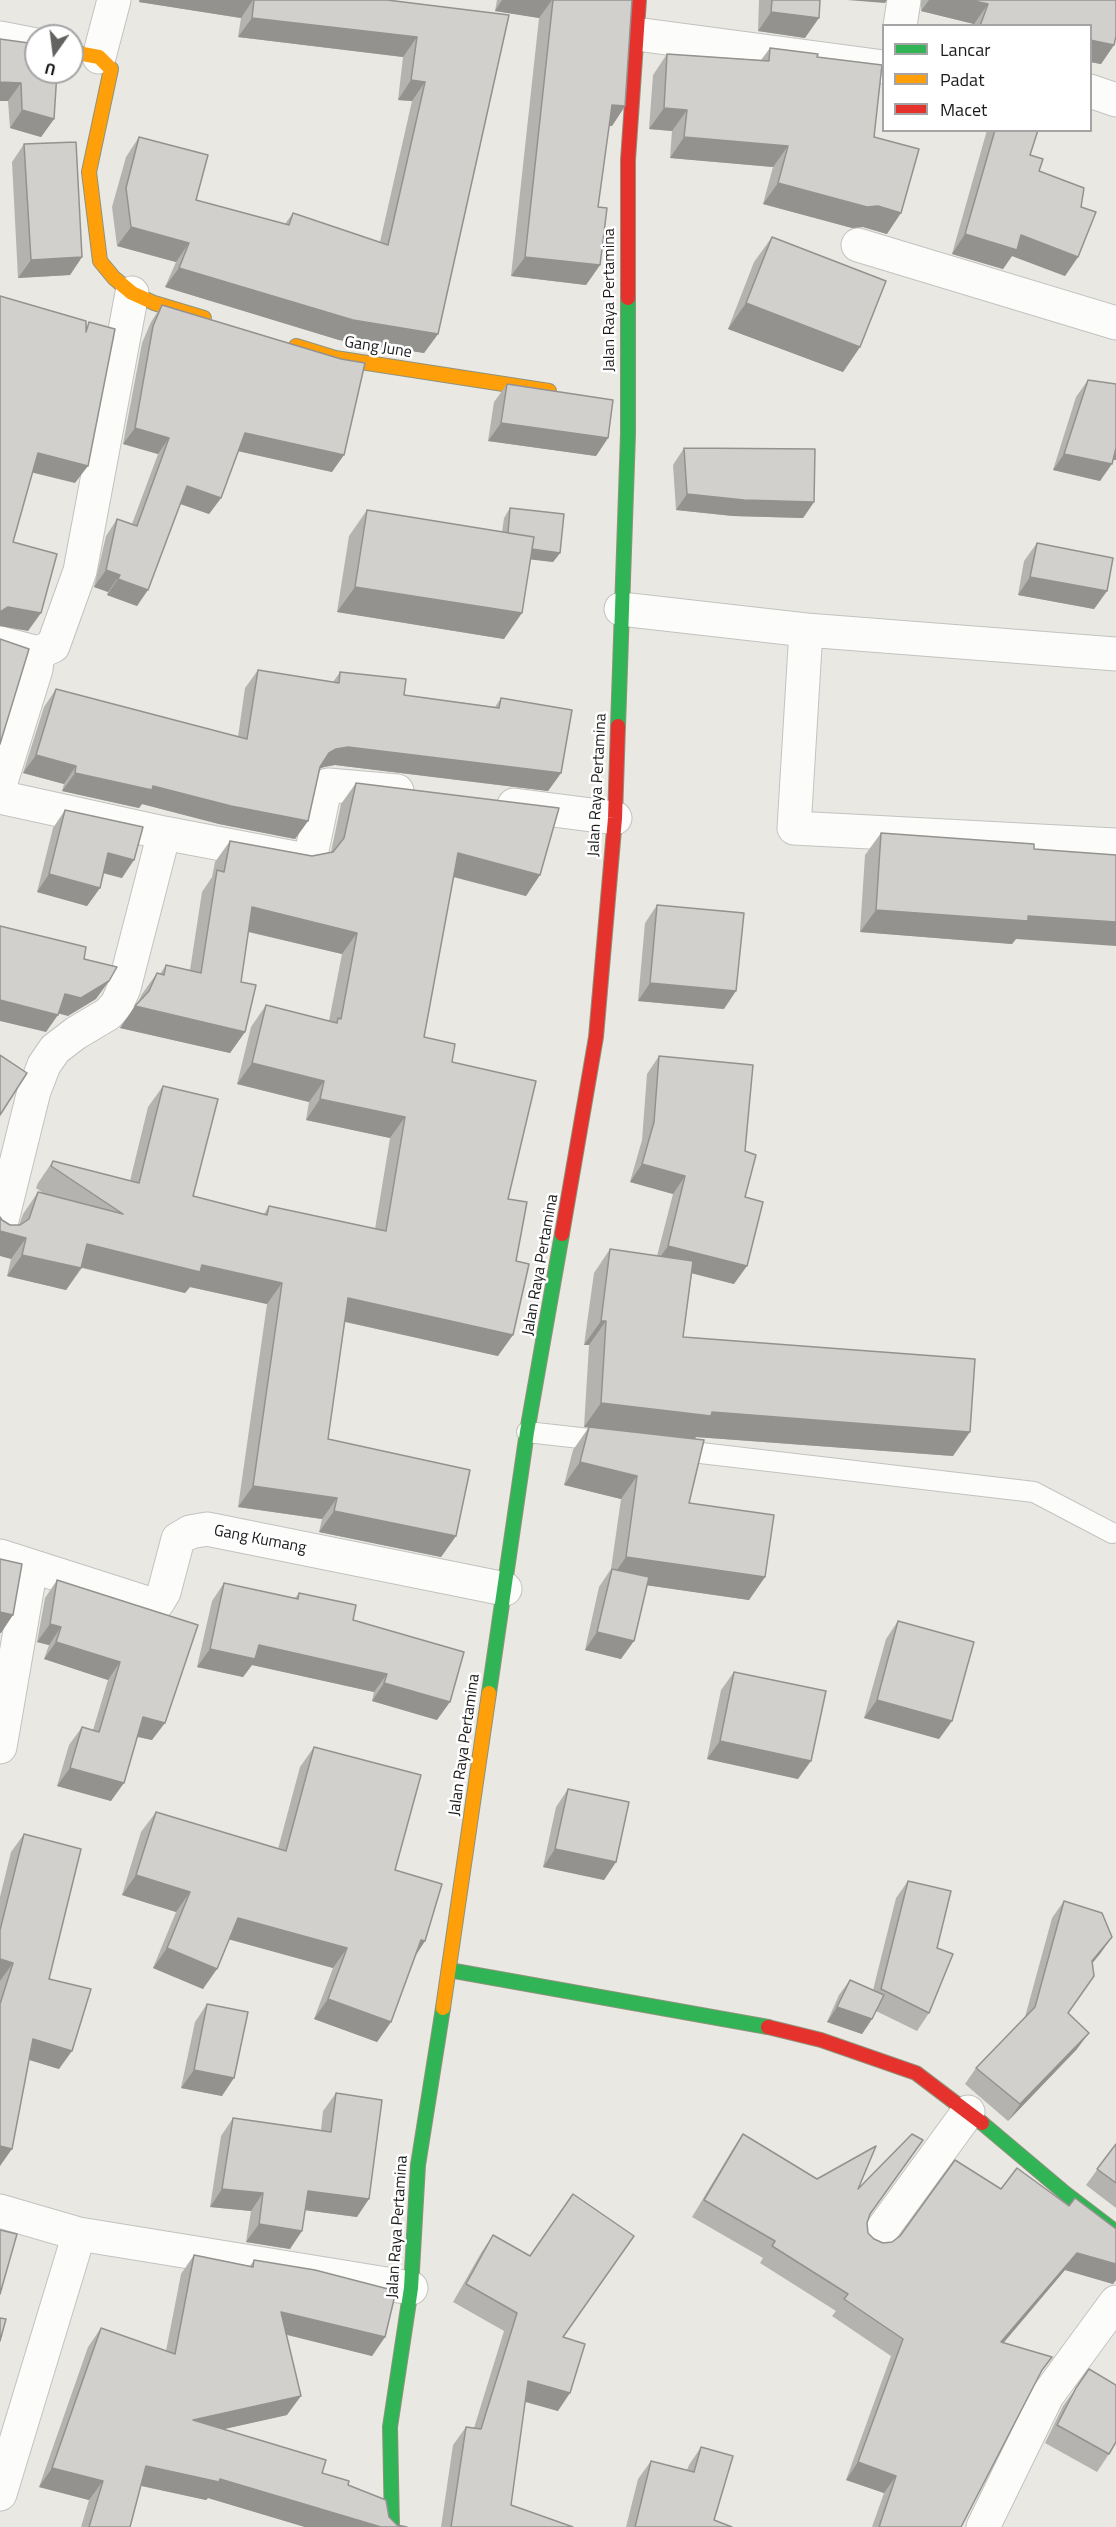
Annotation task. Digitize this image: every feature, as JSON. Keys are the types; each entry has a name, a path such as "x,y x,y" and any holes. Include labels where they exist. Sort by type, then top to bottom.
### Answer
{"main road":[{"name":"Jalan Raya Pertamina","path":"392,2527 390,2427 411,2288 418,2165 450,1970 527,1432 596,1036 615,818 627,434 621,402 628,160 639,0"},
{"path":"85,54 111,69 89,172 100,261 114,278 132,292 154,303 222,323"},
{"name":"Gang June","path":"279,341 335,358 568,394"},
{"path":"450,1970 758,2024 821,2040 916,2073 968,2112 1065,2193 1116,2232"}],"street":[{"path":"85,54 114,0"},
{"path":"900,24 904,0"},
{"path":"636,34 882,68"},
{"path":"0,38 24,43"},
{"path":"1092,92 1116,100"},
{"path":"858,245 1116,323"},
{"path":"0,643 38,653 53,646 80,571 132,292"},
{"path":"621,609 806,630 1116,654"},
{"path":"806,630 794,828 1116,845"},
{"path":"0,785 36,669 38,653"},
{"path":"0,797 164,833 307,858 311,855 324,793 328,785 426,795"},
{"path":"480,801 615,818"},
{"path":"0,1228 34,1091 44,1065 55,1049 108,1014 117,1004 124,988 164,833"},
{"name":"Gang Kumang","path":"31,1567 147,1603 158,1602 164,1592 178,1539 190,1532 207,1529 505,1589"},
{"path":"0,1556 31,1567 0,1747"},
{"path":"873,2242 968,2112"},
{"path":"0,2211 79,2234 411,2288"},
{"path":"0,2494 79,2234"},
{"path":"983,2527 1047,2396 1116,2302"}],"lane":[{"path":"527,1432 621,1443"},
{"path":"656,1447 1034,1492 1112,1533"}],"building":[{"path":"254,0 387,0 509,15 438,334 353,320 179,268 189,243 131,227 126,188 139,137 208,155 196,200 289,225 293,213 388,245 425,82 411,80 417,37 252,18"},
{"path":"553,0 632,0 625,106 612,105 598,207 607,208 600,265 525,257"},
{"path":"772,0 820,0 819,18 771,12"},
{"path":"970,0 1116,0 1114,45 1092,40 1092,24 981,24 988,4"},
{"path":"0,39 24,42 24,84 56,84 54,119 22,110 21,83 0,82"},
{"path":"770,48 818,54 817,57 882,65 874,137 919,149 901,213 878,206 867,207 778,183 788,146 684,137 687,110 664,108 667,54 769,61"},
{"path":"994,132 1037,132 1030,155 1043,159 1039,171 1084,188 1081,207 1096,212 1078,257 1021,235 1017,250 965,234"},
{"path":"76,142 82,257 31,260 24,144"},
{"path":"772,237 886,281 860,347 746,303"},
{"path":"0,296 86,321 86,332 89,322 115,329 88,466 38,453 13,542 57,554 41,613 8,607 0,612"},
{"path":"162,305 341,359 365,363 344,455 245,433 221,498 187,486 148,590 118,579 120,575 106,570 117,519 137,526 169,438 135,428 153,326"},
{"path":"1088,380 1116,384 1116,448 1112,464 1064,454"},
{"path":"507,384 613,400 608,438 501,423"},
{"path":"684,448 815,449 814,502 744,500 687,494"},
{"path":"510,508 564,514 560,553 532,549 534,537 508,533"},
{"path":"367,510 534,537 522,613 355,587"},
{"path":"1037,543 1113,558 1107,591 1030,577"},
{"path":"0,639 29,649 0,744"},
{"path":"258,670 339,683 340,672 406,679 404,695 499,708 501,698 572,710 561,773 348,747 336,749 329,753 320,767 308,821 231,806 153,786 152,790 75,773 76,766 36,755 56,689 247,739"},
{"path":"356,783 559,808 540,875 458,853 424,1037 455,1044 452,1062 536,1081 508,1199 527,1202 516,1261 529,1264 513,1335 348,1298 328,1439 470,1470 456,1536 334,1511 337,1498 253,1486 282,1283 202,1265 200,1272 87,1244 81,1268 22,1255 26,1238 0,1231 0,1217 10,1225 20,1225 29,1219 38,1192 123,1214 51,1166 53,1161 139,1183 163,1086 218,1099 193,1196 267,1215 269,1206 386,1231 405,1117 320,1099 324,1081 252,1063 266,1005 337,1023 338,1018 341,1019 357,933 252,907 241,982 256,985 245,1032 135,1006 149,991 157,973 164,975 166,965 201,973 217,870 224,872 230,841 312,856 333,852 344,838"},
{"path":"65,810 143,827 134,860 108,853 100,888 49,874"},
{"path":"881,833 1034,844 1034,849 1116,855 1116,922 1028,916 1028,921 876,910"},
{"path":"657,905 744,913 736,991 650,983"},
{"path":"0,926 86,947 84,959 117,967 109,981 81,998 65,994 58,1015 0,1000"},
{"path":"0,1055 27,1073 0,1115"},
{"path":"659,1056 753,1065 745,1151 756,1155 745,1197 763,1202 747,1266 668,1246 685,1176 642,1164 654,1122"},
{"path":"610,1249 693,1261 683,1337 975,1359 970,1432 712,1412 711,1416 601,1403 606,1321 601,1321"},
{"path":"589,1427 704,1440 689,1503 774,1515 765,1577 626,1557 637,1476 580,1462"},
{"path":"0,1559 22,1564 13,1615 0,1612"},
{"path":"612,1569 649,1577 634,1641 597,1632"},
{"path":"57,1580 198,1625 165,1723 143,1717 124,1783 70,1768 82,1727 99,1732 120,1662 56,1642 61,1627 50,1624"},
{"path":"224,1583 298,1599 299,1593 356,1605 353,1620 464,1652 450,1702 384,1683 387,1674 259,1645 255,1659 210,1649"},
{"path":"898,1621 974,1642 952,1721 877,1700"},
{"path":"734,1672 826,1691 811,1761 720,1741"},
{"path":"314,1747 421,1775 395,1870 442,1884 425,1941 421,1940 391,2022 328,1999 347,1948 238,1918 217,1969 167,1948 190,1892 136,1875 156,1812 286,1851"},
{"path":"568,1789 629,1802 616,1862 555,1849"},
{"path":"24,1834 81,1849 49,1979 91,1989 72,2051 33,2039 12,2149 0,2146 0,2004 13,1963 0,1959 0,1930"},
{"path":"908,1881 951,1891 937,1948 953,1954 929,2013 881,1989"},
{"path":"1064,1901 1102,1913 1112,1937 1092,1961 1094,1976 1068,2013 1089,2033 1020,2104 976,2068 1035,2007"},
{"path":"850,1980 884,1995 872,2019 837,2007"},
{"path":"207,2004 248,2012 234,2078 194,2070"},
{"path":"336,2093 382,2100 369,2199 308,2191 302,2231 259,2224 263,2193 222,2189 233,2118 331,2132"},
{"path":"743,2134 817,2179 876,2146 858,2189 912,2134 923,2140 870,2214 867,2223 868,2233 883,2243 892,2242 900,2236 955,2160 1001,2189 1017,2168 1069,2206 1075,2198 1116,2229 1116,2264 1077,2253 1001,2342 1052,2357 1042,2370 961,2527 879,2527 896,2476 858,2462 903,2339 844,2299 848,2294 772,2246 775,2241 704,2200"},
{"path":"1116,2144 1116,2183 1097,2169"},
{"path":"573,2194 634,2236 563,2337 585,2344 570,2393 528,2381 511,2505 573,2527 451,2527 466,2427 481,2429 517,2313 466,2284 493,2235 530,2256"},
{"path":"0,2230 17,2234 0,2294"},
{"path":"194,2255 253,2267 254,2260 315,2270 396,2291 385,2337 281,2312 301,2396 193,2420 326,2460 322,2473 349,2481 348,2485 386,2500 389,2517 397,2525 407,2527 381,2527 220,2479 219,2482 146,2466 130,2527 89,2527 103,2481 52,2468 101,2328 175,2354"},
{"path":"0,2318 6,2319 0,2341"},
{"path":"1089,2369 1116,2385 1116,2442 1109,2454 1057,2425 1076,2388"},
{"path":"701,2447 733,2456 714,2520 732,2527 635,2527 651,2461 694,2472"}],"traffic: fast":[{"path":"618,726 628,434 628,298"},
{"path":"489,1693 527,1432 562,1234"},
{"path":"449,1970 768,2027"},
{"path":"392,2527 390,2427 411,2288 418,2165 443,2008"},
{"path":"982,2123 1065,2193 1116,2232"}],"traffic: slow":[{"path":"84,54 99,57 111,69 89,172 100,261 114,278 132,293 154,303 204,318"},
{"path":"296,346 335,358 549,391"},
{"path":"443,2008 489,1693"}],"traffic: jam":[{"path":"628,298 628,160 639,0"},
{"path":"562,1234 596,1037 615,818 618,726"},
{"path":"768,2027 821,2040 916,2073 982,2123"}]}
